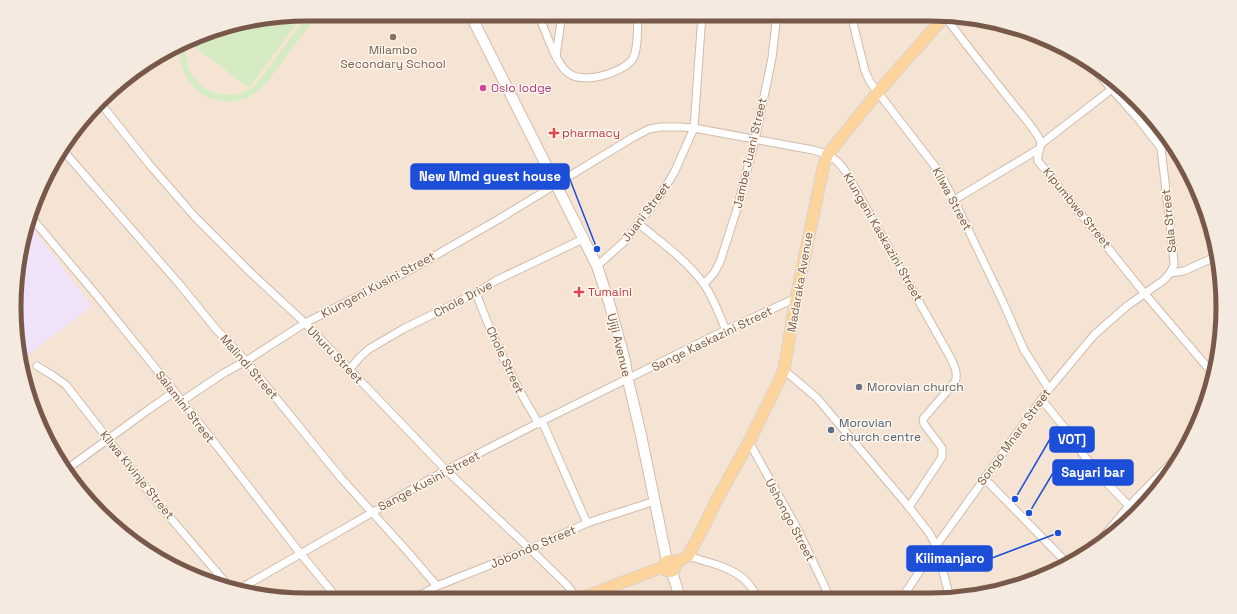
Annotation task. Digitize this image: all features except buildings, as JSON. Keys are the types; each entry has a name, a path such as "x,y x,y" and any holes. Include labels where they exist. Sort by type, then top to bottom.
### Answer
{"main road":[{"name":"Ujiji Avenue","path":"474,21 597,266 625,360 655,502 670,566 678,593"},
{"name":"Madaraka Avenue","path":"688,556 749,442 784,370 796,298 822,172 828,154 878,92 939,21"},
{"path":"596,593 670,566 688,556"}],"street":[{"path":"541,21 556,56 565,70 569,74 587,78 597,77 616,70 632,59 636,44 638,21"},
{"path":"556,56 561,21"},
{"name":"Juani Street","path":"597,266 625,241 659,197 674,173 694,128 702,21"},
{"name":"Jambe Juani Street","path":"704,284 714,274 720,262 736,212 755,140 772,58 776,21"},
{"name":"Kilwa Street","path":"853,21 865,71 870,82 940,173 1003,302 1024,350 1049,389"},
{"name":"Kipumbwe Street","path":"950,22 1040,140 1037,155 1038,161 1145,294 1209,370"},
{"path":"1104,80 1140,121 1161,148"},
{"path":"954,200 1040,146 1112,89"},
{"name":"Uhuru Street","path":"103,107 149,164 195,217 250,272 305,323 446,470 530,549 567,585 573,593"},
{"name":"Kiungeni Kaskazini Street","path":"556,185 632,138 649,129 661,127 694,128 813,150 828,154 837,161 846,172 946,348 956,371 957,376 955,382 923,419 924,424 942,448 943,452 942,457 909,507"},
{"name":"Sala Street","path":"1164,142 1161,148 1174,265 1170,273"},
{"name":"Malindi Street","path":"66,153 181,286 215,328 246,361 341,478 437,586"},
{"name":"Kiungeni Kusini Street","path":"182,401 305,323 410,270 556,185"},
{"name":"Salamini Street","path":"34,221 182,401 300,553 333,593"},
{"path":"639,224 673,252 704,284 726,330"},
{"name":"Chole Drive","path":"349,370 369,349 403,329 476,293 497,280 583,239"},
{"path":"1145,294 1164,280 1170,273 1184,271 1212,259"},
{"name":"Chole Street","path":"476,293 500,354 521,394 540,422 587,523"},
{"name":"Songo Mnara Street","path":"905,593 936,546 1049,389 1094,335 1127,306 1145,294"},
{"name":"Sange Kaskazini Street","path":"628,380 726,330 796,298"},
{"name":"Kilwa Kivinje Street","path":"37,366 66,385 156,501 224,580"},
{"path":"784,370 817,398 930,534 936,546 948,592"},
{"name":"Sange Kusini Street","path":"244,586 446,470 540,422 628,380"},
{"path":"70,467 174,392"},
{"path":"1042,400 1093,467 1130,506"},
{"name":"Ushongo Street","path":"749,442 798,530 828,593"},
{"path":"1109,530 1166,468"},
{"path":"984,478 1064,560"},
{"name":"Jobondo Street","path":"424,593 437,586 530,549 587,523 655,502"},
{"path":"688,556 716,564 732,571 742,578 751,587 754,593"}],"shaded area":[{"path":"930,21 967,23 986,26 1022,36 1056,50 1089,69 1104,80 1119,92 1145,118 1168,148 1178,164 1187,181 1201,215 1211,251 1214,270 1216,307 1214,344 1211,363 1201,399 1187,433 1168,466 1145,496 1119,522 1089,545 1056,564 1022,578 986,588 967,591 930,593 307,593 270,591 251,588 215,578 181,564 148,545 133,534 118,522 92,496 69,466 50,433 36,399 26,363 23,344 21,307 23,270 26,251 36,215 50,181 59,164 69,148 92,118 118,92 148,69 164,59 181,50 215,36 251,26 288,22"},
{"path":"32,228 92,306 25,357 21,307 23,270 26,251"}],"green space":[{"path":"298,21 249,88 193,45 215,36 251,26"},
{"path":"303,21 313,21 267,82 255,93 241,100 218,101 204,95 189,82 181,65 180,51 186,48 188,66 193,76 201,85 218,94 238,94 250,89 259,81"}],"place":[{"name":"Milambo Secondary School","path":"393,37"},
{"name":"Oslo lodge","path":"483,88"},
{"name":"pharmacy","path":"554,133"},
{"name":"New Mmd guest house","path":"597,249"},
{"name":"Tumaini","path":"579,292"},
{"name":"Morovian church","path":"859,387"},
{"name":"Morovian church centre","path":"831,430"},
{"name":"VOT]","path":"1015,499"},
{"name":"Sayari bar","path":"1029,513"},
{"name":"Kilimanjaro","path":"1058,533"}]}
